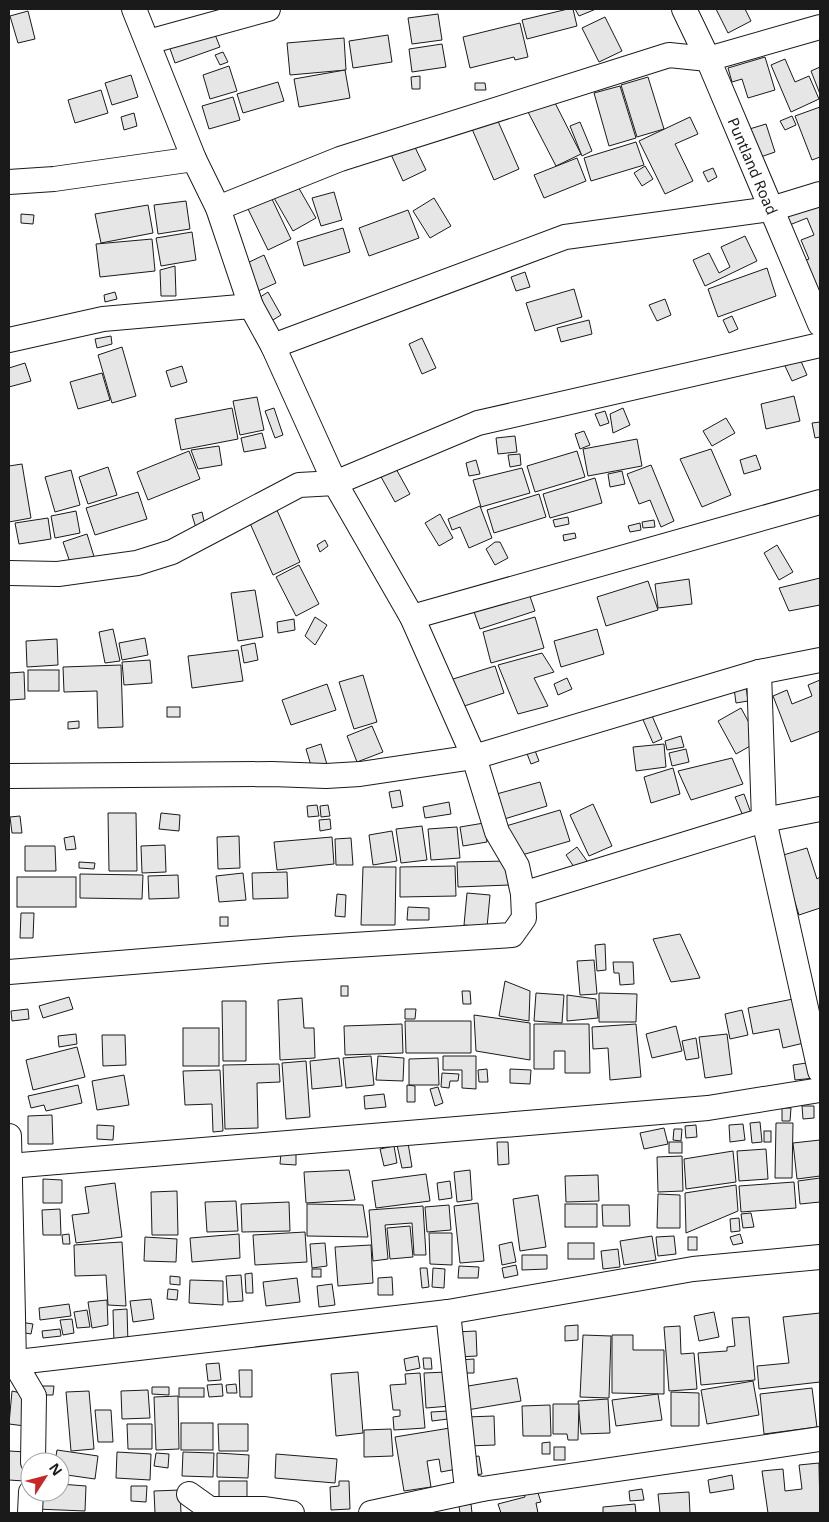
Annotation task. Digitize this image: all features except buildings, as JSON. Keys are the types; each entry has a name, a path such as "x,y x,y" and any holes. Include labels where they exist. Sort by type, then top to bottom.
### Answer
{"street":[{"path":"9,972 291,949 512,935 524,918 523,894 517,866 497,832 474,757 412,617 335,483 273,346 251,306 218,208 194,159 134,9"},
{"path":"148,42 268,9"},
{"name":"Puntland Road","path":"684,9 708,59 820,324"},
{"path":"218,208 340,159 669,55 708,59 820,28"},
{"path":"9,182 54,179 194,159"},
{"path":"273,346 565,237 771,208 820,194"},
{"path":"9,340 103,319 251,306"},
{"path":"9,573 58,574 137,562 172,552 299,485 335,483 478,422 820,345"},
{"path":"412,617 820,502"},
{"path":"9,776 272,774 326,776 360,774 474,757 759,672 820,660"},
{"path":"759,672 764,820 820,1071"},
{"path":"523,894 764,820 820,809"},
{"path":"10,1166 708,1108 820,1090"},
{"path":"9,1136 11,1362 34,1396 33,1452"},
{"path":"11,1362 448,1312 693,1269 820,1257"},
{"path":"448,1312 466,1480 472,1487 482,1490"},
{"path":"371,1513 482,1490 820,1439"},
{"path":"189,1494 210,1509 265,1509 292,1513"}]}
